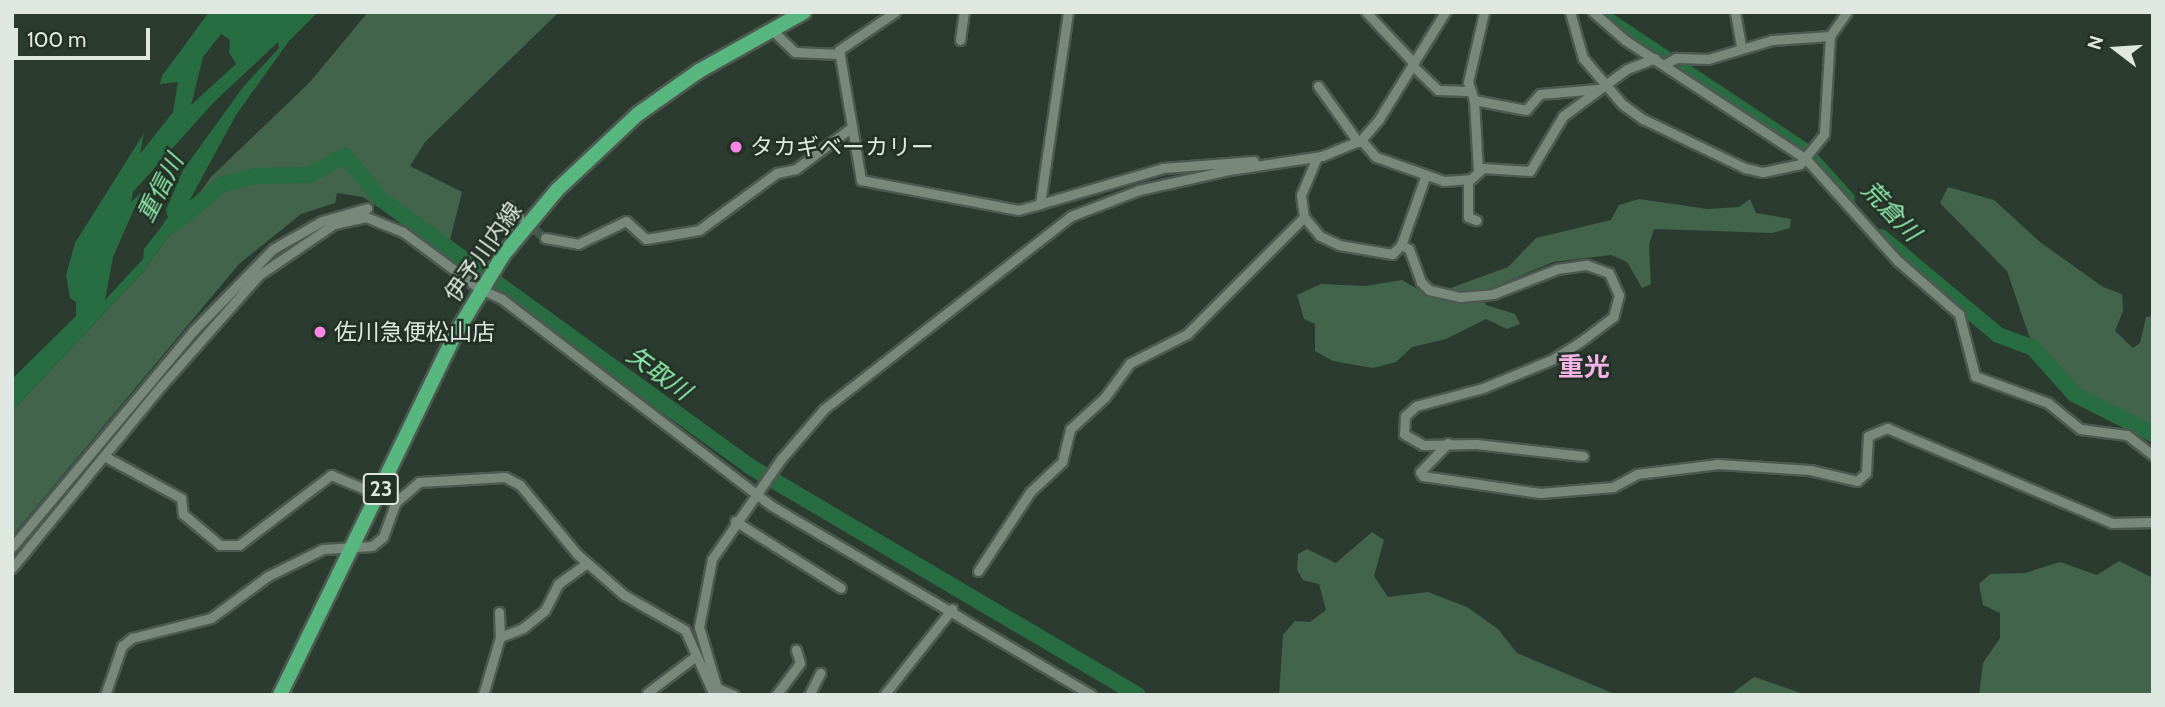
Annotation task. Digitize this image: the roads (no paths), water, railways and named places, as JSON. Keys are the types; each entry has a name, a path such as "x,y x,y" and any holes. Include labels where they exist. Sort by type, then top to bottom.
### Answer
{"main road":[{"name":"伊予川内線","path":"281,695 482,287 496,265 558,190 638,114 699,71 804,12"}],"street":[{"path":"895,12 842,46 838,54 861,180 1007,209 1041,204 1163,168 1259,160 1269,163"},
{"path":"960,40 964,12"},
{"path":"1041,204 1068,12"},
{"path":"1366,12 1437,90 1471,95 1525,110 1540,94 1601,87"},
{"path":"717,693 701,645 700,608 712,559 757,491 824,409 1048,230 1139,190 1269,163 1317,157 1359,141 1445,12"},
{"path":"1478,170 1471,95 1484,12"},
{"path":"1570,12 1583,58 1601,87 1643,119 1745,168 1781,171 1806,159 1824,134 1830,36 1847,12"},
{"path":"1593,12 1655,58 1806,159 1898,261 1959,314 1975,376 2048,403 2080,429 2127,435 2153,455"},
{"path":"1735,12 1741,47"},
{"path":"772,30 795,52 838,54"},
{"path":"1665,64 1676,58 1708,59 1741,47 1830,36"},
{"path":"1476,220 1468,217 1468,180 1478,170 1530,171 1563,116 1639,62 1655,58"},
{"path":"1318,86 1359,141 1376,158 1425,177 1468,180"},
{"path":"545,238 578,244 626,221 646,239 699,230 777,173 796,169 852,127"},
{"path":"1317,157 1301,195 1304,216 1320,236 1339,245 1392,254 1401,245 1425,177"},
{"path":"508,206 519,217"},
{"path":"12,547 193,331 273,248 322,221 365,207 377,219 403,232 502,299 798,523 952,609 1091,695"},
{"path":"978,571 1030,492 1062,462 1070,429 1105,397 1130,363 1187,334 1304,216"},
{"path":"12,568 259,275 334,224 356,217 377,219"},
{"path":"1401,245 1409,248 1421,282 1446,296 1493,294 1557,269 1587,265 1609,273 1619,295 1612,317 1603,327 1551,360 1483,388 1416,406 1405,416 1402,425 1412,443 1448,443 1583,456"},
{"path":"1448,443 1420,472 1423,477 1540,493 1613,486 1637,474 1718,464 1810,470 1857,481 1866,473 1868,436 1887,428 2120,526 2153,522"},
{"path":"104,456 181,498 183,514 220,545 239,545 331,475 396,502"},
{"path":"106,695 122,646 132,638 211,618 287,565 323,549 379,543 396,502 419,482 505,477 525,490 587,563 642,609 685,630 717,693"},
{"path":"735,521 841,588"},
{"path":"500,638 523,628 545,610 558,584 587,563"},
{"path":"884,695 952,609"},
{"path":"483,695 500,638 499,612"},
{"path":"776,695 800,663 796,650"},
{"path":"647,693 696,656"},
{"path":"809,695 820,673"},
{"path":"717,693 734,695"}],"waterway":[{"name":"荒倉川","path":"1609,21 1803,150 1847,199"},
{"name":"矢取川","path":"171,226 223,184 256,176 309,175 345,156 382,200 749,466 1137,695"},
{"name":"荒倉川","path":"1881,237 1998,335 2033,348 2074,394 2153,434"}],"tunnel":[{"path":"525,221 545,238"}],"place":[{"name":"タカギベーカリー","path":"736,147"},
{"name":"佐川急便松山店","path":"320,332"}],"district":[{"name":"重光","path":"1584,368"}],"water label":[{"name":"重信川","path":"160,188"}]}
